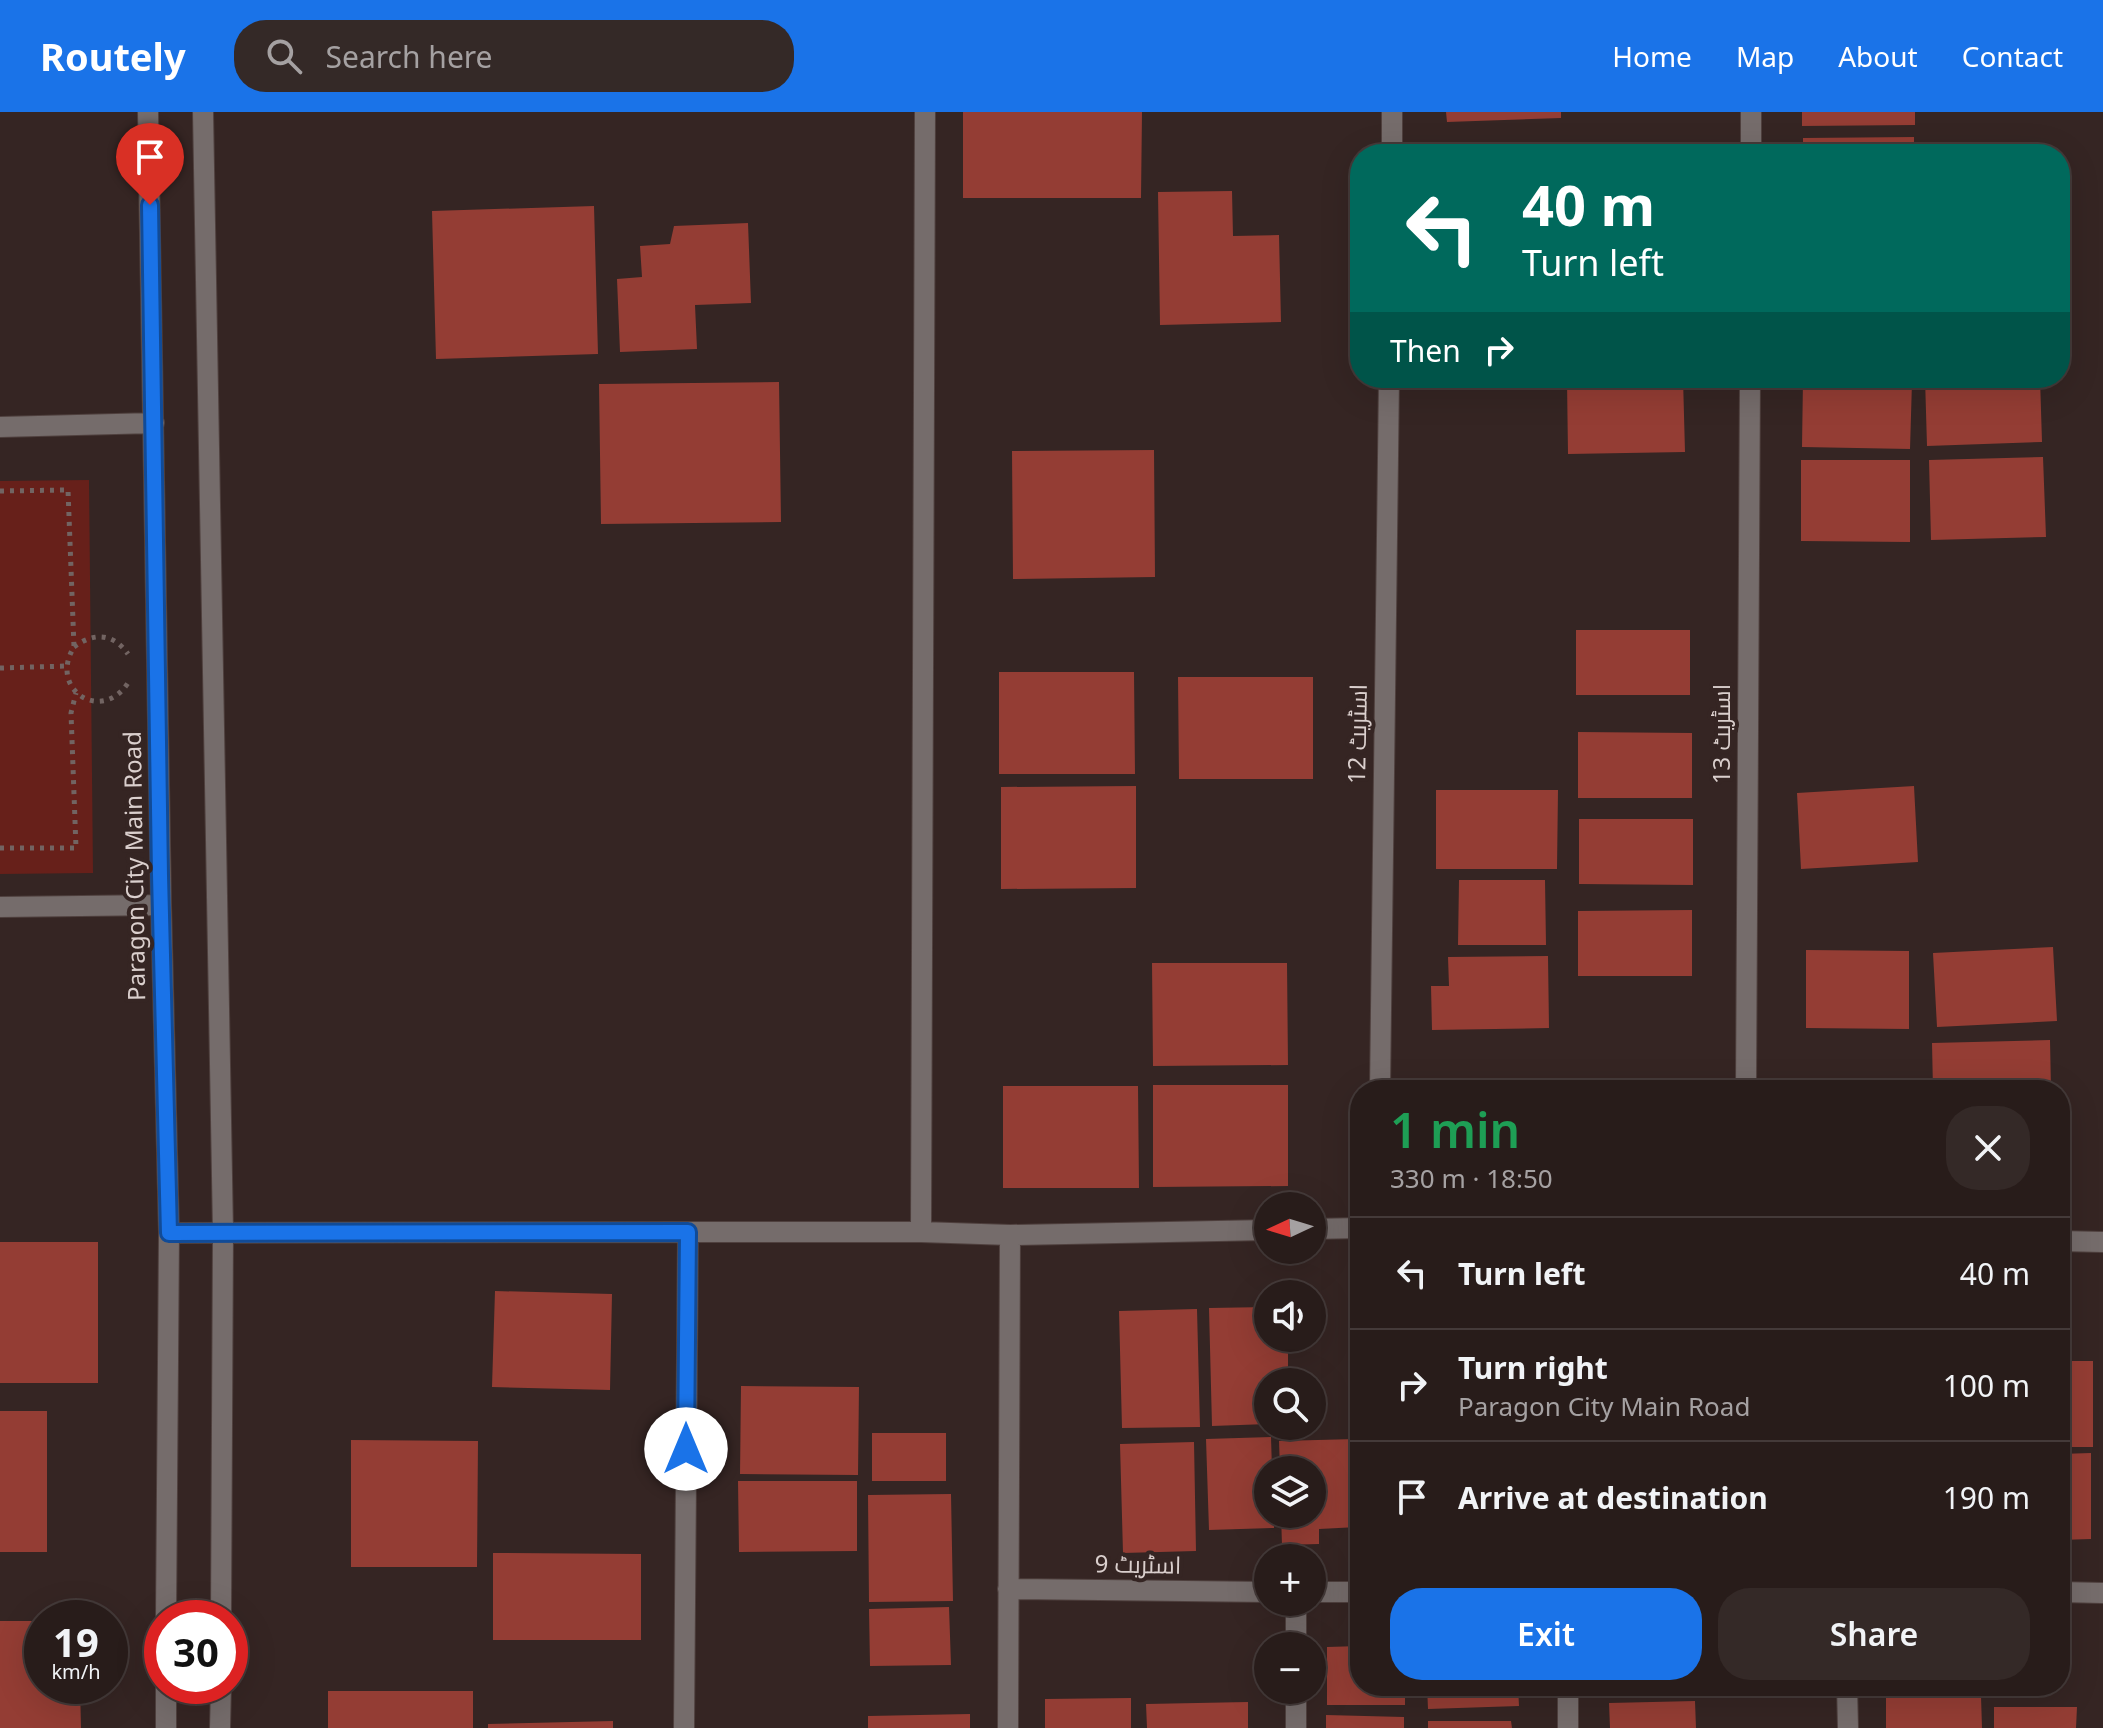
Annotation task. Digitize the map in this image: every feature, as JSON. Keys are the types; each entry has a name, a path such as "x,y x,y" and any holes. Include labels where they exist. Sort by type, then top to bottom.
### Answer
{"street":[{"name":"Paragon City Main Road","path":"148,112 169,1233 166,1600"},
{"path":"203,112 223,1232 221,1600"},
{"path":"921,1232 925,112"},
{"path":"1392,112 1392,144"},
{"path":"1751,112 1751,144"},
{"name":"اسٹریٹ 12","path":"1380,1080 1389,388"},
{"name":"اسٹریٹ 13","path":"1746,1080 1750,388"},
{"path":"0,427 154,423"},
{"path":"0,907 161,905"},
{"path":"1326,1229 1350,1228"},
{"path":"169,1233 921,1232 1010,1235 1254,1230"},
{"path":"684,1728 688,1232"},
{"path":"1008,1728 1010,1235"},
{"path":"2070,1241 2103,1242"},
{"name":"اسٹریٹ 9","path":"1008,1589 1254,1592"},
{"path":"1326,1592 1350,1592"},
{"path":"2070,1592 2103,1593"},
{"path":"1568,1696 1568,1728"},
{"path":"1847,1696 1848,1728"},
{"path":"166,1704 166,1728"},
{"path":"220,1728 221,1704"},
{"path":"1296,1704 1296,1728"}],"path":[{"path":"0,491 68,490 74,647"},
{"path":"128,655 121,645 110,638 97,636 85,639 74,647 67,660 67,676 76,693 86,700 99,702 112,699 130,681"},
{"path":"0,668 67,666"},
{"path":"0,848 76,848 71,713 76,693"}],"shaded area":[{"path":"89,480 93,873 0,874 0,481"}],"building":[{"path":"963,112 1142,112 1141,198 963,198"},
{"path":"1446,112 1561,112 1561,118 1447,122"},
{"path":"1802,112 1915,112 1915,125 1802,126"},
{"path":"1914,137 1914,144 1803,144 1803,138"},
{"path":"1232,191 1233,236 1279,235 1281,322 1160,325 1158,192"},
{"path":"594,206 598,354 436,359 432,211"},
{"path":"748,223 751,303 695,305 697,349 620,352 617,279 642,277 640,246 670,244 674,226"},
{"path":"779,382 781,522 601,524 599,384"},
{"path":"1567,388 1683,388 1685,452 1568,454"},
{"path":"1803,388 1912,388 1910,449 1802,447"},
{"path":"1925,388 2040,388 2042,442 1927,446"},
{"path":"1154,450 1155,577 1013,579 1012,451"},
{"path":"2043,457 2046,537 1931,540 1929,460"},
{"path":"1801,460 1910,460 1910,542 1801,541"},
{"path":"1576,630 1690,630 1690,695 1576,695"},
{"path":"999,672 1134,672 1135,774 999,774"},
{"path":"1178,677 1313,677 1313,779 1179,779"},
{"path":"1578,732 1692,733 1692,798 1578,798"},
{"path":"1136,786 1136,888 1001,889 1001,787"},
{"path":"1914,786 1918,862 1801,869 1797,793"},
{"path":"1436,790 1558,790 1557,869 1436,869"},
{"path":"1579,819 1693,819 1693,885 1579,884"},
{"path":"1459,880 1545,880 1546,945 1458,945"},
{"path":"1692,910 1692,976 1578,976 1578,911"},
{"path":"2053,947 2057,1021 1937,1027 1933,953"},
{"path":"1806,950 1909,951 1909,1029 1806,1028"},
{"path":"1548,956 1549,1028 1432,1030 1431,986 1449,986 1448,957"},
{"path":"1152,963 1287,963 1288,1065 1153,1066"},
{"path":"2050,1040 2051,1080 1933,1080 1932,1043"},
{"path":"1153,1085 1288,1085 1288,1186 1153,1187"},
{"path":"1003,1086 1138,1086 1139,1188 1003,1188"},
{"path":"0,1242 98,1242 98,1383 0,1383"},
{"path":"495,1291 612,1294 610,1390 492,1387"},
{"path":"1254,1307 1254,1352 1288,1352 1288,1368 1254,1368 1254,1424 1212,1426 1209,1308"},
{"path":"1197,1309 1200,1427 1122,1428 1119,1311"},
{"path":"2070,1361 2093,1361 2093,1447 2070,1447"},
{"path":"741,1386 859,1387 858,1475 740,1474"},
{"path":"0,1411 47,1411 47,1552 0,1552"},
{"path":"872,1433 946,1433 946,1481 872,1481"},
{"path":"1206,1439 1271,1440 1272,1456 1254,1456 1254,1528 1274,1528 1209,1530"},
{"path":"1350,1439 1350,1527 1319,1529 1319,1544 1282,1544 1281,1528 1326,1528 1326,1456 1280,1456 1279,1441"},
{"path":"351,1440 478,1441 477,1567 351,1567"},
{"path":"1194,1442 1196,1551 1123,1553 1120,1444"},
{"path":"2091,1453 2091,1539 2070,1540 2070,1454"},
{"path":"738,1481 857,1481 857,1551 739,1552"},
{"path":"951,1494 953,1601 869,1602 868,1495"},
{"path":"493,1553 641,1554 641,1640 493,1640"},
{"path":"949,1607 951,1665 870,1666 869,1609"},
{"path":"0,1621 24,1621 24,1704 80,1704 81,1728 0,1728"},
{"path":"1350,1646 1350,1696 1405,1696 1405,1705 1327,1705 1327,1647"},
{"path":"328,1691 473,1691 473,1728 328,1728"},
{"path":"1427,1696 1518,1696 1519,1706 1428,1709"},
{"path":"1981,1696 1982,1728 1886,1728 1886,1697"},
{"path":"1131,1698 1131,1728 1045,1728 1045,1699"},
{"path":"1695,1701 1696,1728 1610,1728 1609,1703"},
{"path":"1248,1702 1248,1728 1147,1728 1146,1704"},
{"path":"1994,1707 2077,1707 2076,1728 1994,1728"},
{"path":"970,1714 970,1728 868,1728 868,1716"},
{"path":"1326,1715 1404,1717 1404,1728 1326,1728"},
{"path":"613,1721 613,1728 488,1728 488,1724"},
{"path":"1428,1721 1511,1721 1512,1728 1428,1728"}],"route":[{"path":"150,205 169,1233 688,1232 686,1449"}]}
